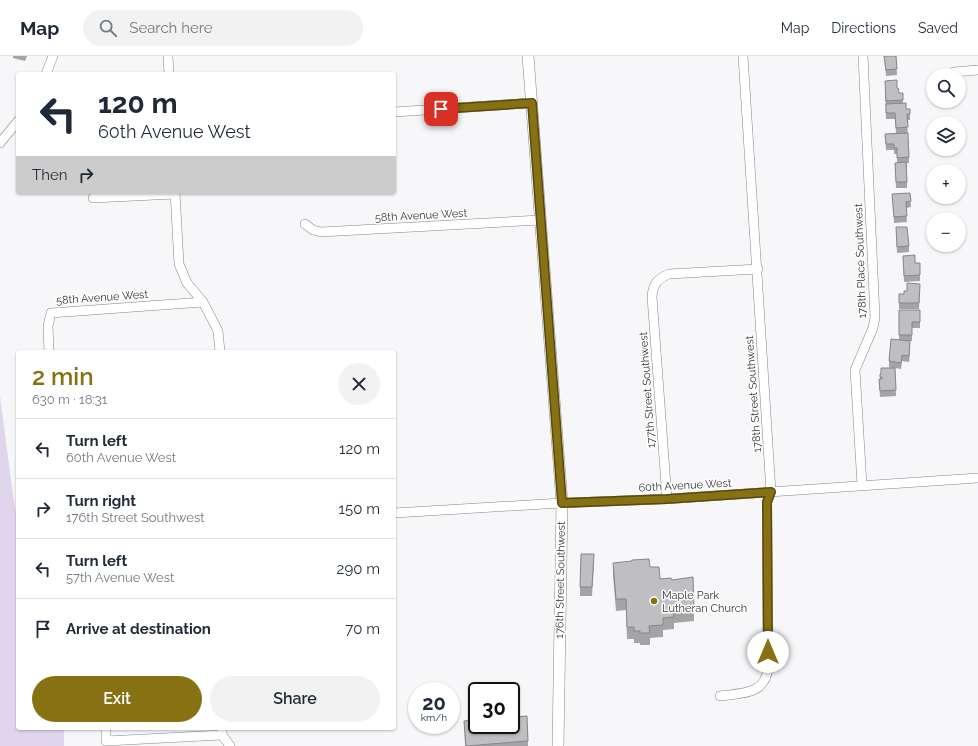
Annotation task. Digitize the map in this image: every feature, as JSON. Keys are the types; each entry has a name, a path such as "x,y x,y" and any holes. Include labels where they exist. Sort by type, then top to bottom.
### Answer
{"street":[{"path":"47,72 53,56"},
{"path":"168,56 169,72"},
{"name":"176th Street Southwest","path":"528,56 562,503 558,746"},
{"name":"178th Street Southwest","path":"720,696 754,690 765,682 768,675 767,502 771,492 758,269 742,56"},
{"name":"178th Place Southwest","path":"862,485 855,370 874,328 875,317 863,56"},
{"path":"966,71 978,70"},
{"path":"396,112 532,103"},
{"path":"0,143 16,123"},
{"path":"93,198 159,194"},
{"path":"175,194 179,264 187,283 203,302 218,331 220,350"},
{"name":"58th Avenue West","path":"305,224 313,230 321,232 540,220"},
{"name":"177th Street Southwest","path":"667,499 652,297 654,284 657,280 669,274 758,269"},
{"name":"58th Avenue West","path":"49,350 48,326 51,312 203,302"},
{"name":"60th Avenue West","path":"396,513 562,503 667,499 978,478"},
{"path":"106,730 106,741 222,732 230,746"}],"shaded area":[{"path":"0,396 16,513 16,730 64,730 64,746 0,746"}],"building":[{"path":"884,56 896,56 897,69 886,70"},
{"path":"897,80 897,88 899,93 903,93 903,100 886,101 885,81"},
{"path":"906,103 906,109 910,109 910,114 907,114 908,127 896,128 895,113 886,113 886,104"},
{"path":"908,133 909,157 897,158 897,148 894,148 894,144 886,144 885,134"},
{"path":"906,162 907,182 896,182 895,163"},
{"path":"910,193 911,201 906,202 907,216 894,217 892,194"},
{"path":"896,227 907,227 909,246 897,247"},
{"path":"915,255 915,263 920,263 920,275 904,276 903,256"},
{"path":"907,283 920,284 919,303 899,303 899,294 904,294 904,291 907,291"},
{"path":"899,310 920,310 920,322 912,322 912,335 899,335"},
{"path":"891,339 910,341 909,356 902,355 901,363 889,361"},
{"path":"881,368 895,368 896,390 880,391 879,379 882,379 882,377 880,377"},
{"path":"581,554 594,554 592,587 580,587"},
{"name":"Maple Park Lutheran Church","path":"649,559 650,567 659,567 660,579 671,578 672,580 693,577 694,609 673,611 674,617 663,618 663,625 649,626 650,633 640,633 640,631 634,631 634,627 627,627 626,599 616,599 613,563"},
{"path":"527,716 528,741 466,746 464,721 468,721 468,734 520,734 520,717"}],"place":[{"name":"Maple Park Lutheran Church","path":"654,601"}],"route":[{"path":"441,109 532,103 562,503 667,499 771,492 767,502 768,652"}]}
